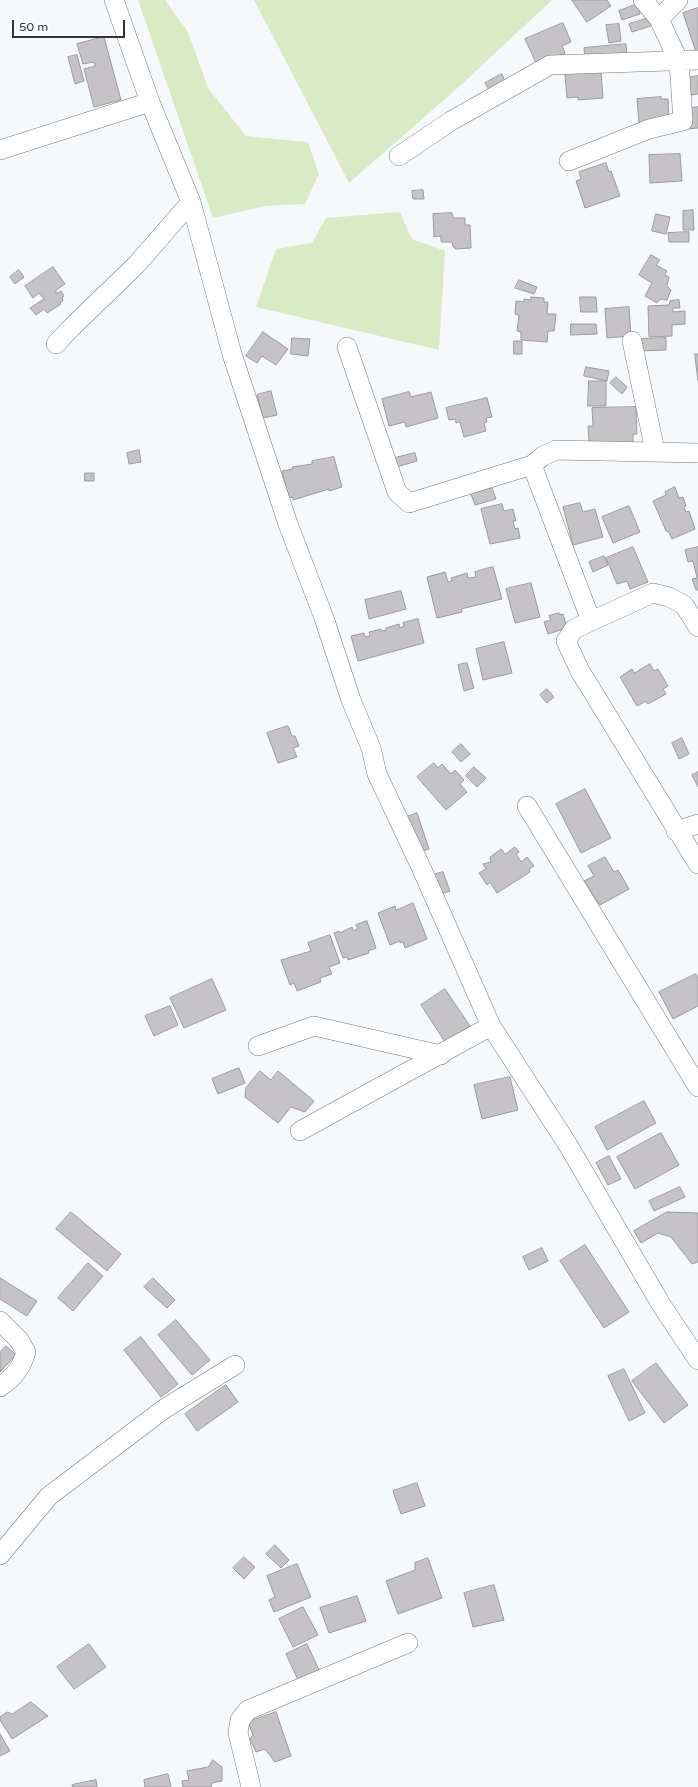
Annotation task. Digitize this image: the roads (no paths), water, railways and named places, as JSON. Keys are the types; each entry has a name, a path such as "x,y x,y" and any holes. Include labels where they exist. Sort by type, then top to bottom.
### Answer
{"street":[{"path":"114,0 150,102 191,202 232,354 288,524 324,618 351,700 371,748 377,774 420,865 491,1026 568,1144 662,1306 698,1360"},
{"path":"569,161 649,129 683,121 679,62 659,19 643,0"},
{"path":"659,19 678,0"},
{"path":"399,156 451,121 550,65 679,62 698,60"},
{"path":"0,150 150,102"},
{"path":"56,344 137,264 191,202"},
{"path":"632,341 655,451"},
{"path":"347,347 397,492 409,503 532,465 543,456 556,450 698,453"},
{"path":"532,465 591,620"},
{"path":"698,627 693,616 684,606 669,598 653,594 591,620 574,629 566,641 580,671 676,831 698,864"},
{"path":"528,806 698,1087"},
{"path":"676,831 698,824"},
{"path":"258,1046 314,1026 441,1055"},
{"path":"300,1132 491,1026"},
{"path":"0,1322 19,1340 26,1352 19,1370 13,1378 0,1387"},
{"path":"0,1555 49,1496 164,1409 235,1365"},
{"path":"251,1787 238,1733 240,1720 248,1710 408,1643"}]}
